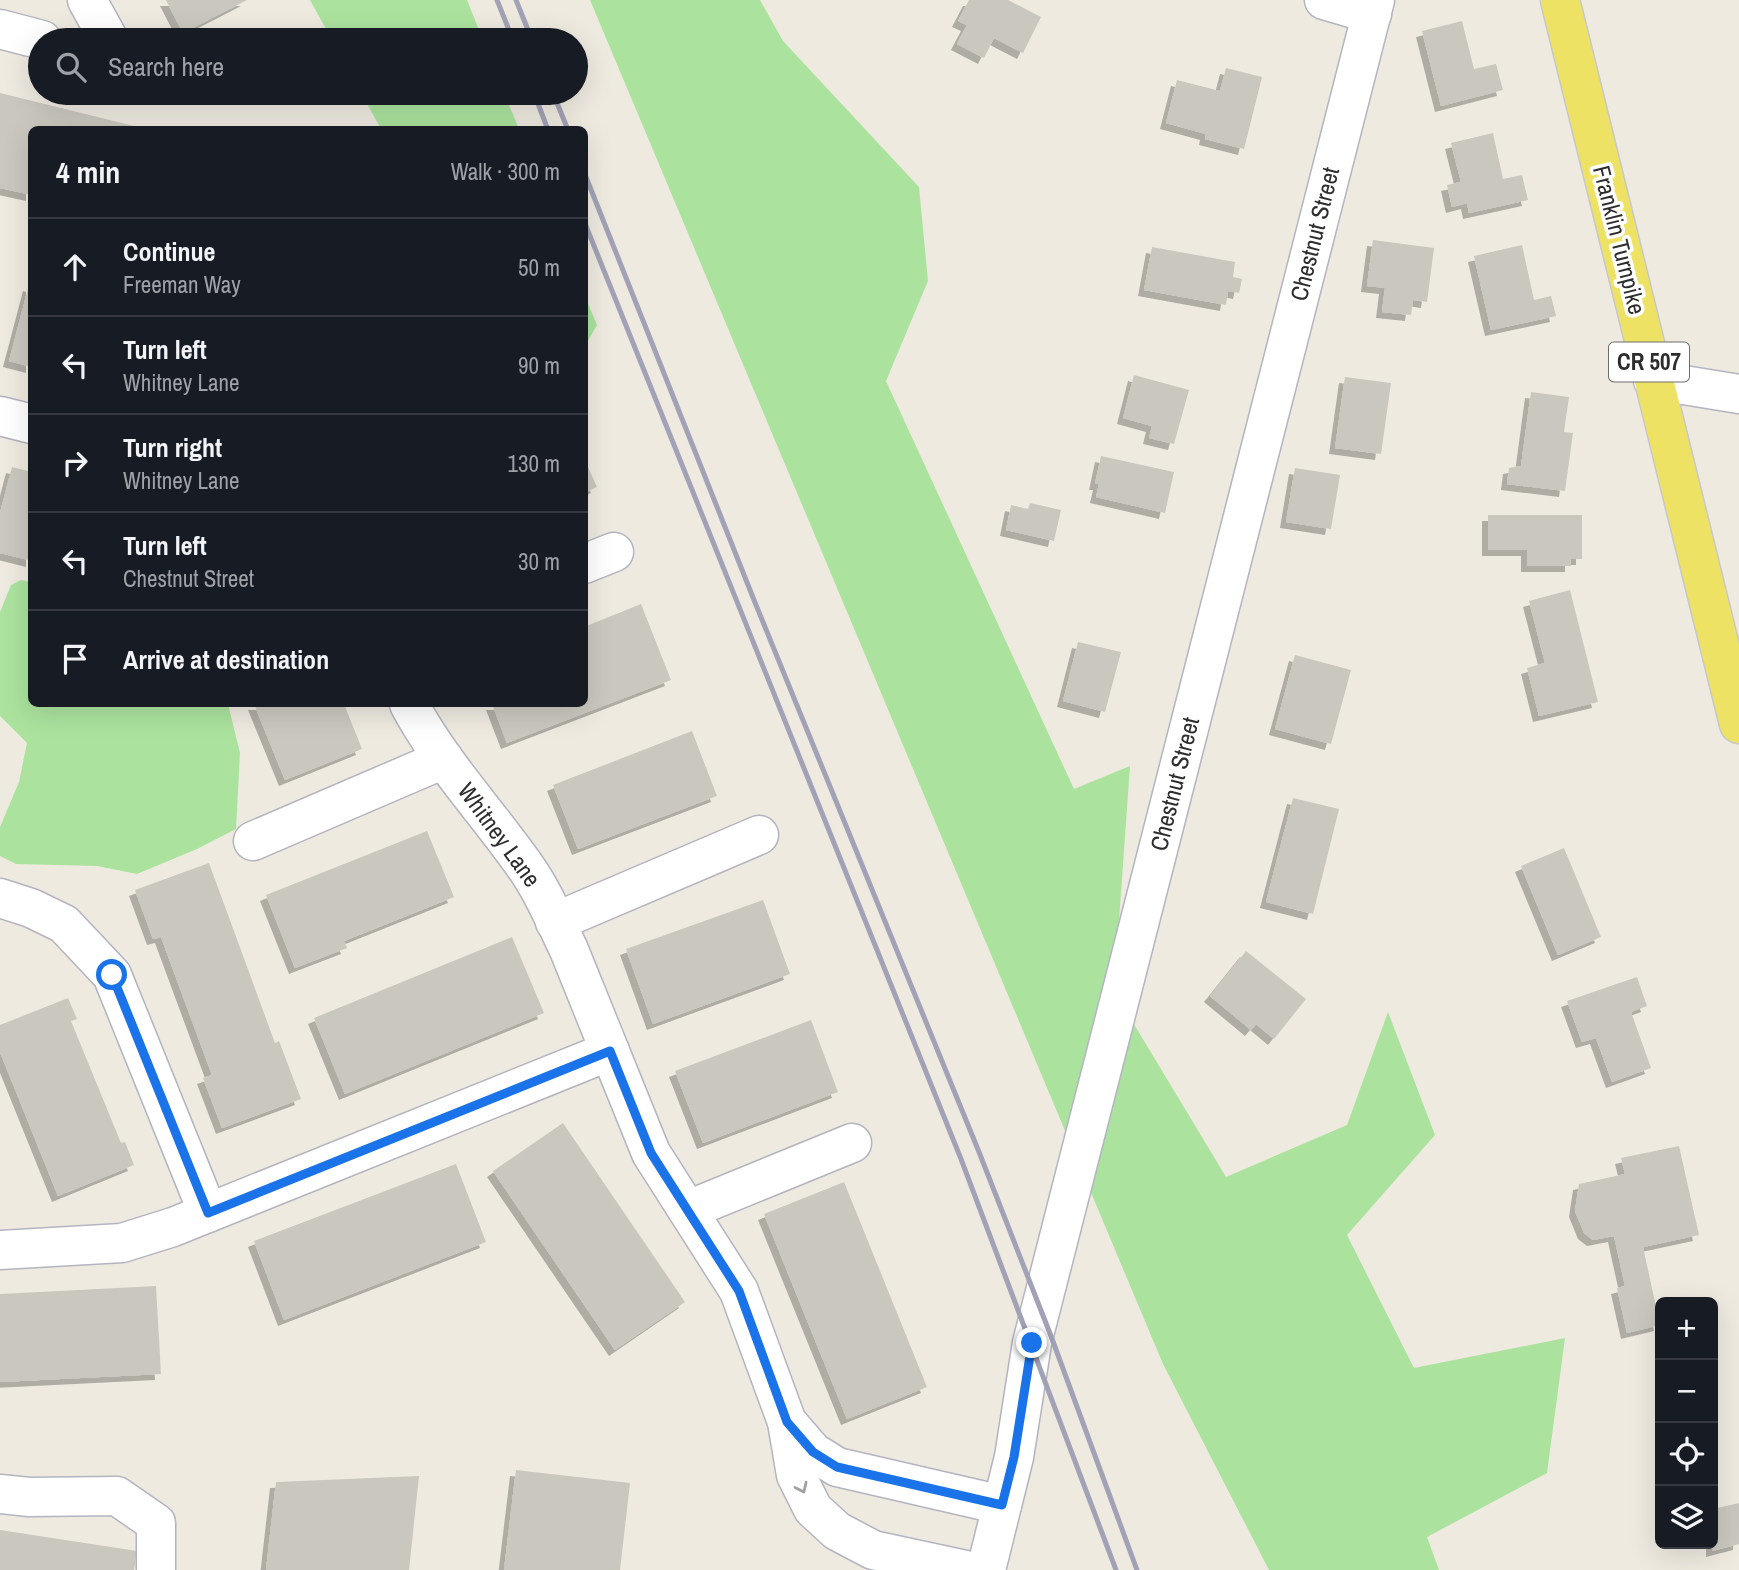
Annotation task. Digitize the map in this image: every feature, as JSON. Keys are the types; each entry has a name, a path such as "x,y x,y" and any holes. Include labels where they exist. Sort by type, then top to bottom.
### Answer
{"main road":[{"name":"Franklin Turnpike","path":"1560,0 1739,724"}],"street":[{"path":"87,0 102,28"},
{"path":"1324,0 1374,7"},
{"name":"Chestnut Street","path":"986,1570 1014,1457 1032,1343 1374,7"},
{"path":"0,29 28,36"},
{"path":"1653,380 1739,394"},
{"path":"0,416 28,423"},
{"name":"Whitney Lane","path":"411,707 423,730 529,871 555,922 569,950 651,1153 739,1291 787,1422 796,1475 813,1509 837,1531 873,1549 966,1570"},
{"path":"253,841 444,759"},
{"path":"555,922 759,835"},
{"path":"0,898 32,908 64,924 112,975 208,1213"},
{"path":"0,1250 122,1243 173,1227 610,1051"},
{"path":"688,1210 852,1143"},
{"name":"Whitney Lane","path":"787,1422 813,1452 837,1467 1002,1505"},
{"path":"0,1494 29,1497 117,1496 156,1523 156,1570"}],"green space":[{"path":"310,0 467,0 478,28 325,28"},
{"path":"590,0 760,0 783,41 919,187 928,281 886,381 1074,789 1130,766 1114,991 1226,1177 1347,1125 1388,1012 1435,1135 1347,1235 1414,1368 1565,1338 1547,1473 1427,1537 1439,1570 1269,1570 1163,1364"},
{"path":"368,105 509,105 518,126 379,126"},
{"path":"588,304 597,325 588,341"},
{"path":"21,580 28,581 28,707 229,707 240,753 236,829 137,874 97,866 16,864 0,856 0,827 19,782 27,743 0,716 0,612 11,585"}],"building":[{"path":"166,0 247,0 193,28 180,28"},
{"path":"969,0 1008,0 1041,17 1023,53 994,38 984,58 957,44 967,25 958,21"},
{"path":"1462,21 1474,69 1496,64 1503,90 1441,106 1422,31"},
{"path":"1226,68 1262,77 1244,149 1205,139 1206,134 1166,123 1177,80 1220,91"},
{"path":"0,93 28,100 28,105 49,105 134,126 28,126 28,194 0,188"},
{"path":"1493,133 1503,179 1522,175 1528,200 1469,213 1467,203 1452,207 1447,185 1461,182 1451,143"},
{"path":"1373,240 1434,248 1427,302 1413,300 1411,315 1382,312 1385,288 1367,286"},
{"path":"1522,245 1534,300 1551,296 1556,316 1491,330 1474,256"},
{"path":"1152,247 1235,262 1233,277 1242,279 1239,293 1228,291 1226,305 1144,290"},
{"path":"28,289 28,366 9,361"},
{"path":"1134,375 1189,390 1174,444 1149,438 1152,426 1123,418"},
{"path":"1345,377 1391,383 1381,454 1335,448"},
{"path":"1531,392 1569,397 1564,432 1573,433 1565,491 1507,484 1509,468 1521,466"},
{"path":"1101,456 1174,472 1165,513 1096,497 1099,484 1095,484"},
{"path":"12,467 28,471 28,560 0,553 0,513"},
{"path":"588,467 597,487 588,491"},
{"path":"1295,468 1340,475 1331,529 1286,522"},
{"path":"1030,503 1061,510 1054,541 1006,530 1011,505 1028,509"},
{"path":"1488,515 1582,515 1582,559 1571,559 1571,566 1527,566 1527,550 1488,550"},
{"path":"1570,590 1598,702 1539,716 1527,668 1545,663 1529,601"},
{"path":"641,604 671,680 507,743 493,707 588,707 588,625"},
{"path":"1078,642 1121,652 1105,712 1063,701"},
{"path":"1295,655 1351,670 1331,744 1275,729"},
{"path":"255,707 345,707 362,749 285,780"},
{"path":"692,731 717,796 578,849 553,785"},
{"path":"1293,798 1339,809 1313,914 1266,902"},
{"path":"427,831 454,897 344,941 347,948 295,968 266,895"},
{"path":"1564,848 1601,937 1558,955 1521,866"},
{"path":"209,863 275,1043 279,1041 301,1099 222,1128 203,1078 212,1075 161,937 153,939 135,890"},
{"path":"763,900 790,974 653,1024 626,949"},
{"path":"512,937 544,1013 345,1094 314,1018"},
{"path":"1246,951 1306,999 1274,1039 1256,1024 1251,1030 1210,996"},
{"path":"1637,977 1647,1006 1631,1012 1651,1068 1612,1082 1596,1038 1582,1042 1567,1001"},
{"path":"68,998 77,1019 71,1021 121,1143 125,1142 134,1165 58,1196 0,1052 0,1025"},
{"path":"811,1020 838,1092 703,1143 675,1071"},
{"path":"563,1123 685,1302 615,1350 493,1171"},
{"path":"1679,1146 1699,1235 1643,1247 1655,1302 1655,1326 1627,1333 1617,1288 1625,1286 1614,1236 1593,1240 1584,1233 1575,1211 1579,1184 1625,1174 1621,1158"},
{"path":"456,1164 486,1242 284,1320 254,1241"},
{"path":"844,1182 927,1387 847,1419 764,1214"},
{"path":"156,1286 161,1374 0,1382 0,1294"},
{"path":"516,1470 630,1483 620,1570 504,1570"},
{"path":"419,1476 409,1570 266,1570 276,1482"},
{"path":"1739,1503 1739,1544 1712,1551 1718,1549 1718,1508"},
{"path":"0,1530 137,1551 134,1570 0,1570"}],"railway":[{"path":"497,0 508,28"},
{"path":"516,0 527,28"},
{"path":"539,105 546,126"},
{"path":"558,105 566,126"},
{"path":"588,182 754,600 979,1152 1051,1336 1137,1570"},
{"path":"588,231 961,1159 1116,1570"}],"route":[{"path":"112,975 208,1213 610,1051 651,1153 739,1291 787,1422 813,1452 837,1467 1002,1505 1014,1457 1032,1343"}]}
